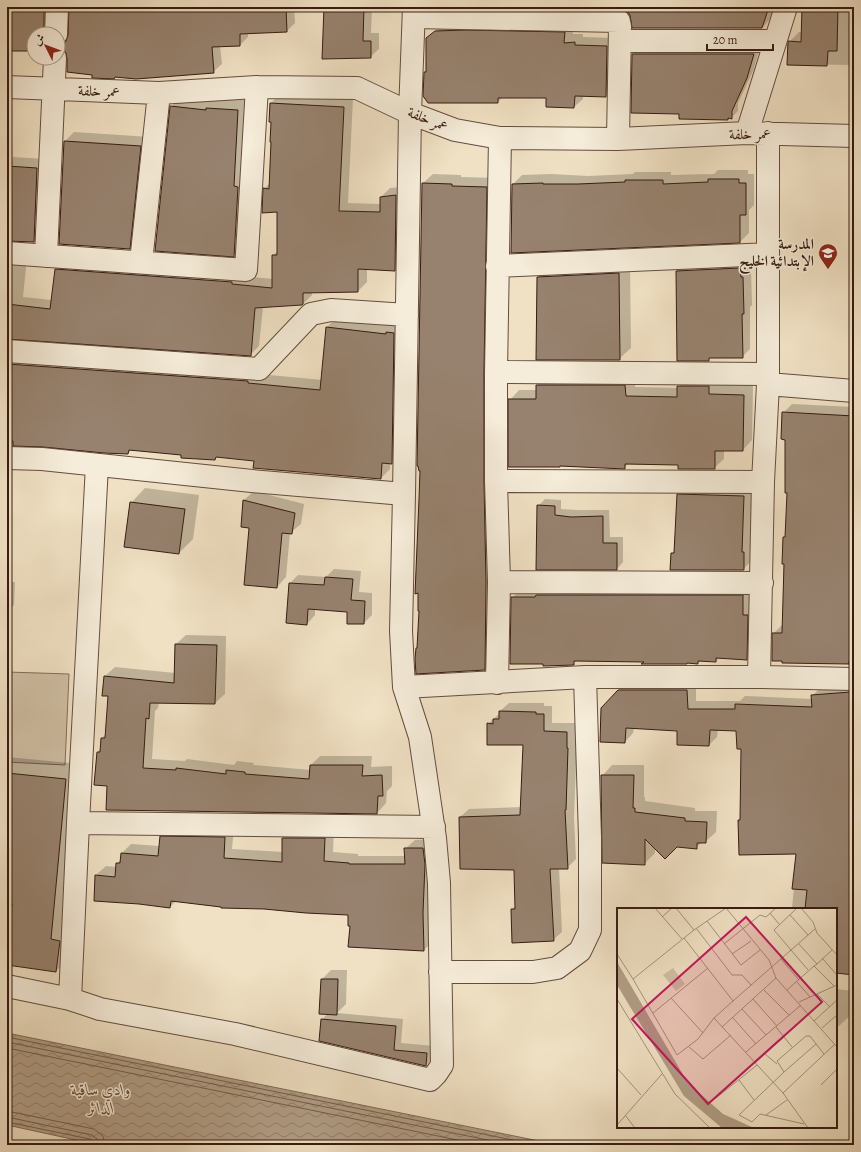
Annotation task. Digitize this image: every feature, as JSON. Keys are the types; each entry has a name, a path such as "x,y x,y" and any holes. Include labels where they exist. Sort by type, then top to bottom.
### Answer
{"street":[{"path":"56,26 57,7"},
{"path":"759,677 763,482 768,379 768,254 758,133 774,42 786,7"},
{"path":"7,986 70,999 100,1009 236,1034 430,1080 436,1074 442,1065 439,883 434,827 420,737 404,687 401,631 410,113 414,12 619,23 774,42"},
{"path":"618,139 619,23"},
{"path":"46,256 55,66"},
{"name":"عمر خلفة","path":"7,87 159,93 257,87 357,88 410,113 455,130 500,138 618,139 758,133 854,136"},
{"path":"7,253 246,270 257,87"},
{"path":"141,262 159,93"},
{"path":"497,683 499,582 496,481 496,372 500,138"},
{"path":"497,266 768,254"},
{"path":"7,351 259,369 311,314 331,310 407,315"},
{"path":"496,372 768,379 854,390"},
{"path":"7,458 42,458 252,481 404,494"},
{"path":"70,999 97,465"},
{"path":"496,481 763,482"},
{"path":"499,582 762,583"},
{"path":"404,687 585,677 759,677 854,679"},
{"path":"440,972 533,972 557,968 580,950 590,930 590,837 585,677"},
{"path":"78,823 434,827"}],"shaded area":[{"path":"7,672 69,674 65,765 7,762"}],"water":[{"name":"وادي ساقية الدائر","path":"7,1033 562,1145 99,1145 7,1125"}],"building":[{"path":"7,7 30,7 30,10 44,10 44,26 26,26 26,51 7,51"},
{"path":"69,7 286,7 287,32 240,34 240,46 212,47 214,73 136,79 115,77 114,79 92,78 92,75 67,72 66,41 68,35"},
{"path":"324,7 364,7 363,41 371,41 371,58 322,59"},
{"path":"665,7 769,7 762,28 632,28 630,15 626,10 664,9"},
{"path":"802,7 838,7 837,51 828,51 827,66 787,65 788,41 801,42"},
{"path":"465,30 565,32 564,43 575,42 575,45 607,46 606,97 575,96 574,108 546,107 546,98 498,98 498,103 428,103 423,96 424,72 426,72 426,38 435,31"},
{"path":"632,54 754,54 747,78 732,111 732,119 728,118 728,120 679,119 679,114 631,113"},
{"path":"270,103 344,107 339,211 380,212 380,197 396,195 395,271 358,269 358,292 303,293 302,305 255,308 251,356 7,339 7,304 50,309 55,269 232,282 232,284 272,288 272,255 277,255 277,212 262,213 263,188 269,189 271,142 271,122 269,122"},
{"path":"170,106 206,110 206,108 238,110 234,186 238,187 234,257 155,251"},
{"path":"64,141 141,146 130,249 59,244"},
{"path":"7,166 37,168 34,242 7,241"},
{"path":"708,179 739,179 739,183 746,183 746,215 740,215 740,243 511,253 512,184 578,184 625,182 625,180 663,180 663,184 708,182"},
{"path":"422,183 487,187 484,372 486,582 485,670 416,674 415,659 419,611 418,593 415,594 420,471 417,466"},
{"path":"740,268 741,277 743,277 743,358 709,358 709,361 677,361 676,271"},
{"path":"619,273 620,360 536,360 537,277"},
{"path":"326,327 386,334 386,332 394,333 392,464 382,463 381,479 253,468 254,461 216,457 215,460 181,458 181,455 129,450 128,454 13,446 13,441 7,440 7,364 248,381 248,383 320,390"},
{"path":"536,385 625,385 626,396 677,397 677,386 709,386 709,394 744,395 743,451 715,451 715,469 678,469 678,465 625,464 625,469 560,466 508,467 508,399 536,399"},
{"path":"782,412 854,416 854,578 852,622 854,622 854,661 849,661 849,664 782,663 782,661 772,661 772,633 782,633 784,564 782,564 787,493 785,493 785,440 781,439"},
{"path":"677,494 744,496 742,552 744,552 744,570 670,570 671,553 674,553"},
{"path":"243,500 295,513 292,534 282,533 277,588 244,585 249,528 241,527"},
{"path":"130,502 185,509 179,554 124,547"},
{"path":"537,505 555,506 555,515 571,517 603,516 603,543 617,543 617,570 536,570"},
{"path":"325,577 353,579 351,600 365,601 364,624 347,624 347,612 308,609 307,625 286,623 289,583 324,585"},
{"path":"536,595 743,595 743,615 748,615 747,660 716,658 716,662 698,661 698,664 641,664 644,662 574,661 574,665 543,666 543,664 510,664 511,597 535,597"},
{"path":"175,644 217,645 215,704 150,703 149,719 146,718 143,768 176,770 176,768 226,774 226,770 245,772 245,774 309,779 310,765 363,765 362,776 382,775 383,796 378,796 377,814 106,810 107,786 94,785 97,752 100,752 101,738 105,738 108,696 102,696 104,676 174,683"},
{"path":"618,690 687,690 688,709 735,709 735,704 812,707 811,695 851,692 852,706 854,706 854,817 850,817 853,880 851,897 854,897 854,975 837,973 837,908 805,908 807,890 792,889 796,854 739,855 738,820 740,820 741,749 737,749 736,731 710,730 709,746 677,745 677,731 626,728 625,743 600,742 601,708"},
{"path":"499,711 536,712 536,714 544,714 544,731 567,732 568,748 565,810 568,869 550,869 554,941 512,943 511,909 515,909 514,870 460,869 459,817 520,815 523,745 487,745 487,723 493,724 493,719 499,719"},
{"path":"7,773 66,779 51,939 60,941 56,972 7,965 7,939 12,904 7,903"},
{"path":"601,775 634,775 633,808 635,808 635,812 685,818 685,821 707,822 706,843 697,843 697,849 677,847 665,859 645,839 645,865 602,863"},
{"path":"160,836 225,837 224,858 282,862 282,838 325,838 324,861 349,864 405,864 404,848 423,848 425,864 423,913 424,951 348,947 350,926 348,926 348,915 264,909 221,908 171,901 170,908 94,901 95,875 115,877 116,863 120,863 121,853 158,856"},
{"path":"321,979 338,979 337,1015 319,1014"},
{"path":"321,1019 396,1026 394,1050 427,1053 426,1066 319,1041"}],"place":[{"name":"المدرسة الإبتدائية الخليج","path":"828,270"}]}
